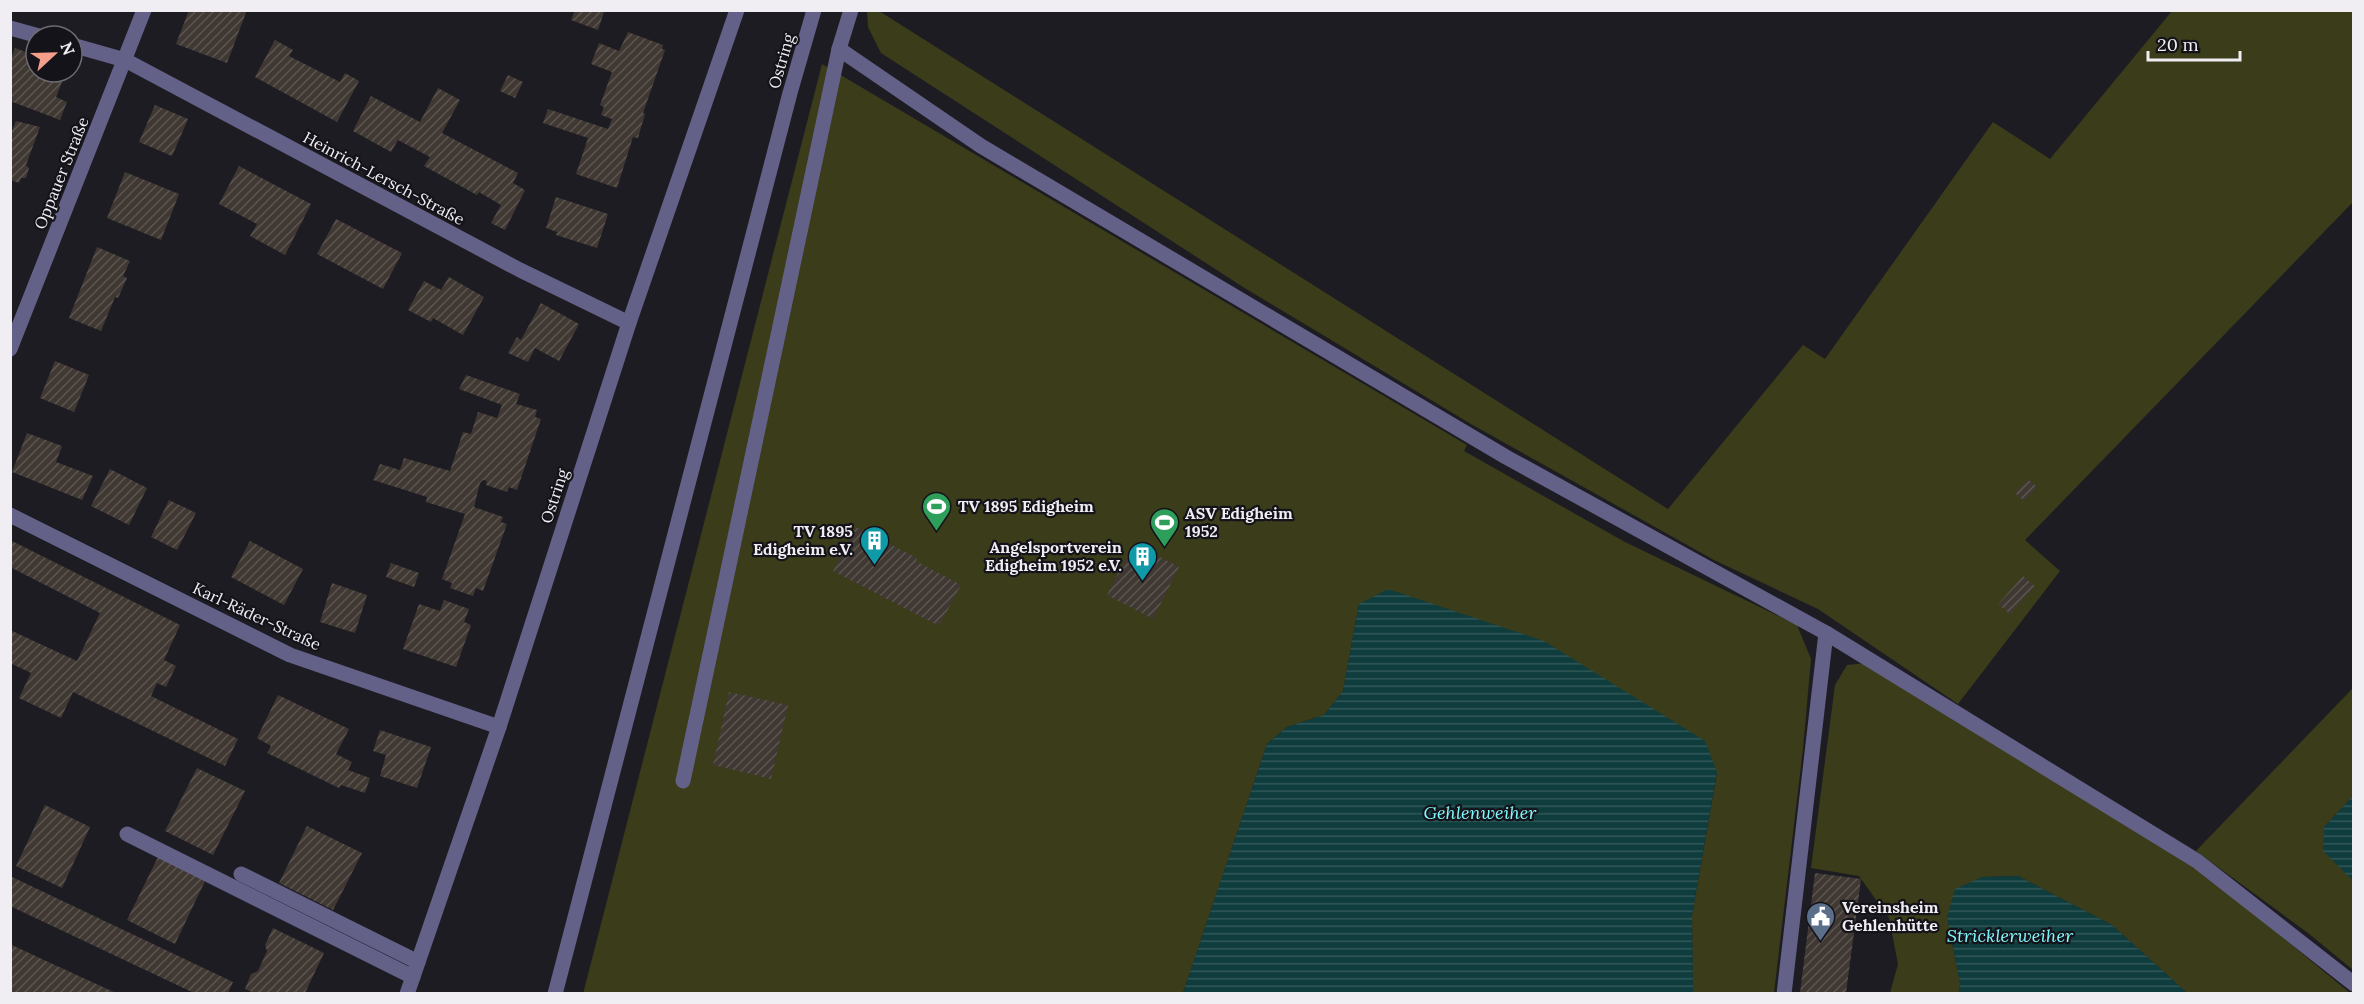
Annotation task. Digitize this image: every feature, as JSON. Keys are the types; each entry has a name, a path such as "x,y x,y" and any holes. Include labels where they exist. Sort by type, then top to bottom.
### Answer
{"street":[{"name":"Oppauer Straße","path":"10,349 144,10"},
{"name":"Ostring","path":"408,993 499,727 629,323 737,10"},
{"name":"Ostring","path":"555,993 790,93 814,10"},
{"path":"683,781 839,49 851,10"},
{"name":"Heinrich-Lersch-Straße","path":"84,48 125,60 510,265 629,323"},
{"path":"839,49 981,146 1476,439 1826,633 2197,861 2354,984"},
{"name":"Karl-Räder-Straße","path":"10,515 290,655 499,727"},
{"path":"1784,993 1826,633"},
{"path":"127,834 416,970"},
{"path":"241,874 416,970"}],"shaded area":[{"path":"867,11 879,11 1668,509 1803,345 1825,359 1993,122 2050,159 2172,11 2353,11 2353,202 2025,540 2060,571 1958,704 1818,609 1714,560 1471,424 1243,287 881,53 868,27"},
{"name":"TV 1895 Edigheim","path":"822,64 1467,445 1464,451 1625,542 1797,625 1811,659 1803,749 1774,993 1693,993 1692,915 1717,773 1359,604 1343,691 1324,715 1287,727 1267,744 1183,993 583,994"},
{"path":"1866,663 2212,879 2350,993 2187,993 2112,925 2018,876 1982,877 1947,917 1960,983 1959,993 1890,993 1898,964 1889,918 1859,876 1811,868 1835,685 1847,665"},
{"path":"2353,688 2353,796 2324,827 2353,880 2353,970 2308,933 2196,851"}],"water":[{"name":"Gehlenweiher","path":"1388,589 1544,641 1705,741 1717,772 1692,915 1693,993 1183,993 1267,744 1287,727 1324,715 1343,691 1359,604"},
{"path":"2353,796 2353,881 2323,851 2324,827"},
{"name":"Stricklerweiher","path":"2018,876 2112,925 2187,993 1959,993 1960,983 1947,917 1955,889 1982,877"}],"building":[{"path":"189,10 247,10 227,63 176,44"},
{"path":"575,10 604,12 598,30 571,20"},
{"path":"628,32 663,45 662,49 665,50 643,113 645,114 638,138 633,137 617,188 576,174 588,138 543,123 548,109 608,129 612,119 601,115 604,107 600,105 612,72 591,64 599,43 619,51"},
{"path":"275,40 293,50 289,56 340,82 345,73 359,81 337,122 255,77"},
{"path":"15,48 24,51 24,84 61,84 56,97 67,102 60,120 10,101 10,60"},
{"path":"508,75 523,82 515,98 500,91"},
{"path":"438,88 460,100 442,133 518,173 513,183 525,190 505,230 491,223 501,205 479,192 477,195 424,166 430,157 398,140 391,152 353,131 371,96 420,122"},
{"path":"155,105 188,119 172,156 139,142"},
{"path":"16,121 40,127 26,165 29,168 26,178 21,178 19,183 10,180 10,135"},
{"path":"239,166 311,204 285,255 250,236 257,224 219,204"},
{"path":"125,172 179,194 161,240 107,218"},
{"path":"556,197 608,214 597,248 556,235 557,232 546,228"},
{"path":"336,219 402,253 383,289 317,254"},
{"path":"97,247 130,261 123,276 127,278 118,298 115,297 101,331 69,318"},
{"path":"449,277 484,297 463,335 433,318 431,322 408,310 424,281 441,290"},
{"path":"541,303 579,324 559,361 535,348 528,362 508,353 517,337 521,340"},
{"path":"55,361 89,375 74,412 40,398"},
{"path":"466,375 520,394 516,404 537,410 535,417 541,419 517,490 509,487 507,492 486,485 487,481 483,480 480,483 474,507 503,517 501,522 507,524 483,591 476,588 473,596 450,588 452,583 442,579 465,514 426,502 427,497 373,480 380,464 400,470 404,458 450,471 463,432 471,434 478,412 497,418 502,405 459,389"},
{"path":"27,433 62,446 56,462 93,476 82,500 12,472"},
{"path":"110,469 147,488 129,525 91,506"},
{"path":"2028,479 2037,487 2024,501 2015,493"},
{"path":"169,500 196,513 177,550 151,537"},
{"path":"856,527 917,558 916,561 961,585 939,626 833,571"},
{"path":"10,540 180,625 164,660 176,666 166,687 157,683 151,696 238,739 225,766 73,692 61,718 19,698 31,673 10,663 10,630 77,661 100,613 10,567"},
{"path":"250,541 303,569 284,605 231,577"},
{"name":"Angelsportverein Edigheim 1952 e.V.","path":"1134,543 1179,567 1153,619 1107,595"},
{"path":"391,563 419,573 414,587 386,577"},
{"path":"2023,576 2035,586 2010,614 1998,604"},
{"path":"332,583 367,595 355,633 320,622"},
{"path":"444,600 469,609 464,622 471,625 456,667 403,649 419,604 440,611"},
{"path":"729,692 788,705 771,779 713,765"},
{"path":"278,695 349,729 336,754 352,762 348,770 370,778 365,793 341,785 339,788 267,753 271,746 257,738"},
{"path":"380,730 431,747 417,788 380,776 386,755 373,751"},
{"path":"197,768 245,791 213,855 165,831"},
{"path":"45,805 90,827 62,888 16,866"},
{"path":"307,826 362,853 333,910 279,883"},
{"path":"158,857 205,881 175,944 127,920"},
{"path":"1815,873 1861,879 1846,993 1800,993"},
{"path":"10,876 233,982 228,993 194,993 10,906"},
{"path":"273,928 324,953 305,993 254,993 245,989 251,974 258,971 267,951 265,945"},
{"path":"10,944 44,960 116,993 10,993"}],"place":[{"name":"TV 1895 Edigheim","path":"937,532"},
{"name":"ASV Edigheim 1952","path":"1164,548"},
{"name":"TV 1895 Edigheim e.V.","path":"874,566"},
{"name":"Angelsportverein Edigheim 1952 e.V.","path":"1143,582"},
{"name":"Vereinsheim Gehlenhütte","path":"1821,942"}]}
